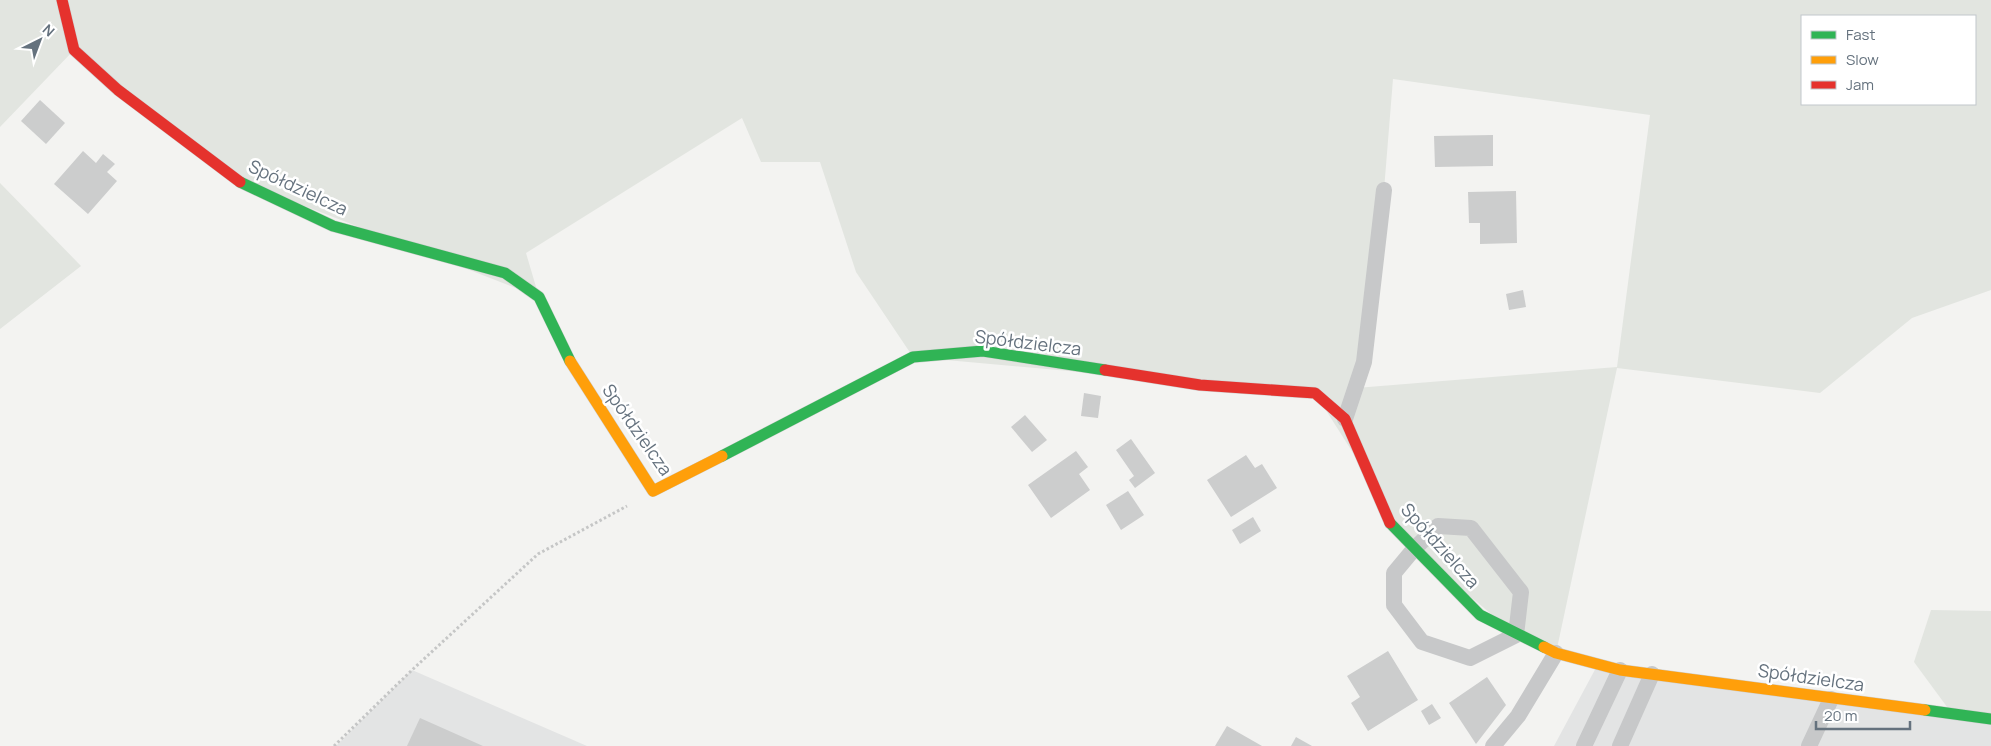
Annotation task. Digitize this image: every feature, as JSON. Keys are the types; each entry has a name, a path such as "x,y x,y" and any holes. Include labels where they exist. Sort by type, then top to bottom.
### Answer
{"street":[{"name":"Spółdzielcza","path":"62,0 74,50 118,90 233,178 333,226 505,273 539,297 570,362 654,491 913,356 984,351 1200,385 1315,392 1345,419 1389,522 1480,615 1516,635 1556,653 1620,670 1991,719"}],"lane":[{"path":"1345,419 1364,362 1384,190"},
{"path":"1438,526 1471,528 1521,592 1516,635 1470,658 1422,642 1394,605 1394,573 1414,549 1438,526"},
{"path":"1493,746 1518,716 1556,653"},
{"path":"1584,746 1620,670"},
{"path":"1620,746 1652,674"},
{"path":"1809,746 1831,698"}],"path":[{"path":"334,746 412,670 538,554 654,491"}],"shaded area":[{"path":"0,0 1991,0 1991,290 1912,318 1820,393 1617,368 1556,653 1516,635 1414,549 1315,393 913,357 856,272 820,162 761,162 742,118 526,253 539,297 233,178 74,50 0,127","holes":["1393,79 1650,115 1617,367 1356,388 1384,190"]},
{"path":"0,183 81,266 0,329"},
{"path":"1931,610 1991,611 1991,719 1953,715 1914,662"},
{"path":"1598,664 1991,721 1991,746 1554,746"},
{"path":"412,670 587,746 336,746"}],"building":[{"path":"40,100 65,123 46,144 21,121"},
{"path":"1493,135 1493,166 1435,167 1434,136"},
{"path":"83,151 96,163 103,154 115,164 107,172 117,181 88,214 54,184"},
{"path":"1516,191 1517,243 1480,244 1480,223 1469,223 1468,192"},
{"path":"1523,290 1526,307 1509,310 1506,294"},
{"path":"1084,393 1101,396 1098,418 1081,416"},
{"path":"1025,415 1047,440 1032,452 1011,427"},
{"path":"1131,439 1155,473 1135,488 1129,480 1134,476 1116,450"},
{"path":"1076,451 1088,467 1079,474 1090,490 1051,518 1028,485"},
{"path":"1246,455 1255,468 1262,464 1277,488 1231,517 1207,480"},
{"path":"1128,491 1144,515 1121,530 1106,505"},
{"path":"1253,517 1261,531 1240,544 1232,530"},
{"path":"1388,651 1418,700 1368,731 1351,703 1360,697 1347,676"},
{"path":"1487,677 1506,705 1476,744 1449,703"},
{"path":"1432,704 1441,718 1429,725 1421,711"},
{"path":"420,718 483,746 407,746"},
{"path":"1227,726 1262,746 1215,746"},
{"path":"1296,737 1312,746 1291,746"}],"traffic: fast":[{"path":"240,182 333,226 505,273 539,297 570,361"},
{"path":"722,456 913,357 983,351 1105,370"},
{"path":"1390,523 1480,615 1544,647"},
{"path":"1925,710 1991,719"}],"traffic: slow":[{"path":"570,361 653,491 722,456"},
{"path":"1544,647 1556,653 1620,670 1925,710"}],"traffic: jam":[{"path":"62,0 74,50 118,90 240,182"},
{"path":"1105,370 1200,385 1315,393 1345,419 1390,523"}]}
